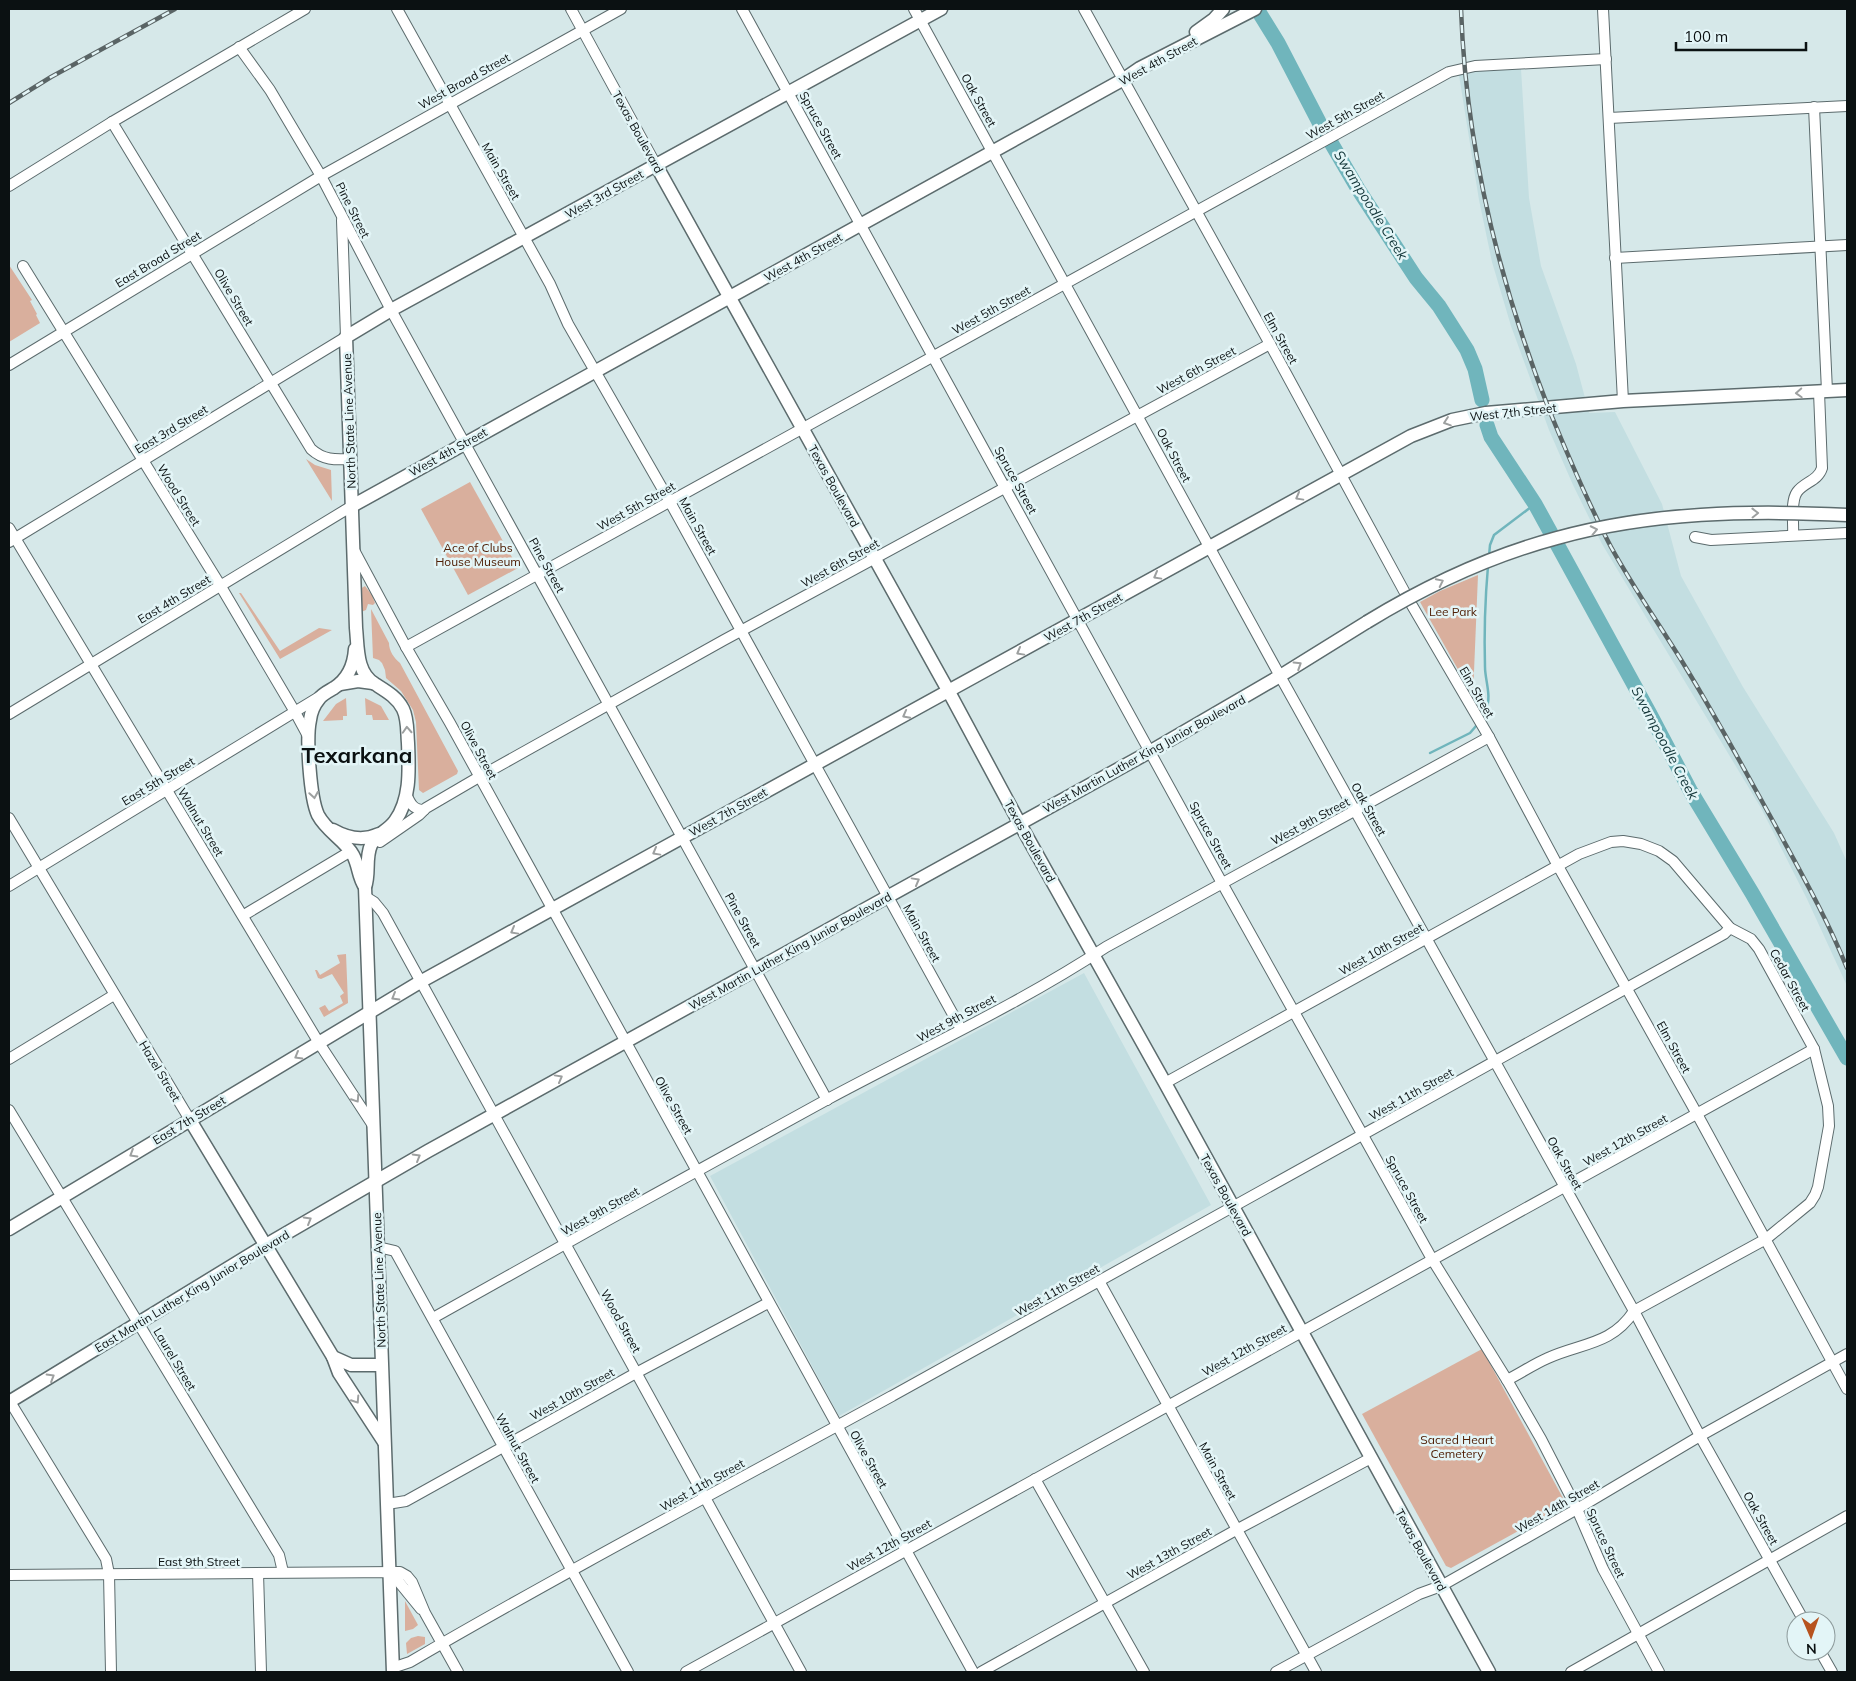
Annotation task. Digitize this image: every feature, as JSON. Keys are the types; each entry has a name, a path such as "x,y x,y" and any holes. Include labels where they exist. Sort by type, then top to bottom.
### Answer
{"main road":[{"name":"West 3rd Street","path":"346,337 391,310 941,9"},
{"path":"1168,54 1206,25 1223,9"},
{"name":"West 4th Street","path":"352,506 1168,54 1250,12"},
{"name":"Texas Boulevard","path":"656,165 1489,1672"},
{"name":"North State Line Avenue","path":"346,337 356,628 361,666 373,683 388,692 406,715 408,775 406,794 396,820 379,834 371,845 368,856 369,878 365,892"},
{"name":"West 7th Street","path":"370,1012 420,982 1411,436 1452,420 1496,412 1623,401 1847,390"},
{"name":"West Martin Luther King Junior Boulevard","path":"375,1181 1151,751 1280,676 1404,599 1449,577 1496,558 1567,536 1624,523 1683,516 1758,512 1847,515"},
{"name":"North State Line Avenue","path":"356,628 353,662 340,684 320,696 309,721 309,738 318,815 329,831 351,851 356,860 365,892 393,1670"},
{"path":"340,684 358,681 373,683"},
{"path":"323,822 336,832 354,838 370,838 379,834"},
{"name":"East 7th Street","path":"9,1229 370,1012"},
{"name":"Hazel Street","path":"190,1120 333,1357 339,1373 384,1442"},
{"name":"East Martin Luther King Junior Boulevard","path":"9,1401 375,1181"},
{"path":"333,1357 351,1365 382,1364"}],"street":[{"path":"9,186 239,46 305,9"},
{"name":"Main Street","path":"398,9 525,237 558,299 568,324 670,502 962,1028"},
{"name":"Texas Boulevard","path":"571,9 656,165"},
{"name":"West Broad Street","path":"320,176 621,9"},
{"name":"Spruce Street","path":"742,9 1222,883 1432,1259 1507,1380 1541,1440 1577,1509 1596,1555 1659,1672"},
{"name":"Oak Street","path":"914,9 1280,676 1634,1311 1700,1436 1798,1611"},
{"name":"Elm Street","path":"1084,9 1342,474 1410,602 1489,737 1558,866 1697,1114 1834,1362 1847,1389"},
{"path":"1602,9 1623,401"},
{"name":"Pine Street","path":"239,46 270,90 342,214 353,239 391,310 827,1100"},
{"name":"West 5th Street","path":"406,648 1449,72 1464,67 1606,59"},
{"path":"1609,118 1847,106"},
{"path":"1794,535 1794,504 1796,494 1798,490 1819,476 1822,468 1823,392 1820,246 1814,107"},
{"name":"Olive Street","path":"112,122 311,449 326,459 350,459"},
{"name":"East Broad Street","path":"9,365 320,176"},
{"name":"North State Line Avenue","path":"342,214 346,337"},
{"path":"1615,258 1847,245"},
{"name":"Wood Street","path":"23,266 220,585 309,738"},
{"name":"East 3rd Street","path":"12,540 346,337"},
{"name":"West 6th Street","path":"368,856 379,842 424,810 479,777 741,631 1270,344"},
{"name":"East 4th Street","path":"9,714 352,506"},
{"name":"Walnut Street","path":"9,528 12,540 91,664 244,915 319,1044 374,1127"},
{"path":"1694,537 1711,540 1847,533"},
{"name":"Olive Street","path":"354,549 406,648 450,723 972,1672"},
{"name":"East 5th Street","path":"9,886 320,696"},
{"name":"West 9th Street","path":"433,1318 827,1100 1027,994 1222,883 1489,737"},
{"path":"406,794 413,807 424,810"},
{"name":"Hazel Street","path":"9,818 190,1120"},
{"name":"Cedar Street","path":"1611,842 1624,841 1641,844 1659,851 1674,861 1730,928 1751,940 1759,949 1814,1049 1828,1106 1829,1126 1818,1187 1815,1196 1766,1239"},
{"name":"West 10th Street","path":"1165,1083 1578,854 1611,842"},
{"path":"244,915 351,851"},
{"name":"Wood Street","path":"365,892 382,913 801,1672"},
{"name":"West 11th Street","path":"393,1670 1495,1063 1724,934 1730,928"},
{"path":"9,1059 114,995"},
{"name":"West 12th Street","path":"686,1672 1814,1049"},
{"name":"Laurel Street","path":"9,1110 279,1555 283,1572"},
{"path":"1507,1380 1549,1358 1603,1339 1626,1323 1634,1311 1766,1239"},
{"name":"Walnut Street","path":"378,1247 395,1251 628,1672"},
{"name":"Main Street","path":"1099,1281 1316,1672"},
{"name":"West 10th Street","path":"387,1504 406,1501 636,1373 768,1303"},
{"name":"West 14th Street","path":"1276,1672 1419,1594 1441,1586 1577,1509 1700,1436 1847,1354"},
{"path":"9,1401 104,1555 109,1574 111,1672"},
{"name":"West 13th Street","path":"981,1672 1236,1530 1371,1458"},
{"path":"1035,1479 1144,1672"},
{"path":"1571,1672 1847,1516"},
{"path":"390,1571 400,1572 407,1576 458,1672"},
{"name":"East 9th Street","path":"9,1575 390,1571"},
{"path":"258,1573 262,1672"},
{"path":"1826,1661 1832,1672"}],"shaded area":[{"path":"1521,69 1529,198 1541,266 1576,364 1589,413 1615,412 1662,504 1681,576 1743,687 1834,833 1847,862 1847,986 1807,899 1761,808 1602,544 1549,430 1511,326 1492,262 1479,200 1459,75 1478,71"},
{"path":"1084,973 1211,1205 839,1416 710,1176"}],"green space":[{"path":"9,265 32,300 30,301 40,323 9,342"},
{"path":"306,459 315,465 331,470 332,501"},
{"name":"Ace of Clubs House Museum","path":"470,482 518,568 468,595 421,509"},
{"name":"Lee Park","path":"1478,575 1473,696 1420,602 1440,591"},
{"path":"365,586 375,603 373,605 368,604 366,610 361,612 360,589"},
{"path":"239,593 241,593 280,651 319,628 332,630 280,659"},
{"path":"371,609 389,643 392,654 400,663 458,771 457,774 423,793 419,790 416,722 413,710 401,691 386,678 382,663 373,658"},
{"path":"346,698 347,716 343,716 343,720 323,721 336,704"},
{"path":"365,698 381,706 389,720 373,720 372,715 366,715"},
{"path":"346,954 348,1003 324,1017 319,1008 325,1005 329,1011 343,1003 340,996 344,993 332,974 321,979 318,978 315,970 320,975 340,963 337,955"},
{"name":"Sacred Heart Cemetery","path":"1482,1349 1564,1500 1562,1507 1451,1568 1446,1566 1362,1414"},
{"path":"405,1601 418,1625 413,1629 405,1631"},
{"path":"425,1637 425,1644 407,1654 406,1643 411,1638"}],"waterway":[{"name":"Swampoodle Creek","path":"1257,9 1278,43 1319,122 1358,189 1416,278 1439,306 1467,350 1475,369 1482,400"},
{"name":"Swampoodle Creek","path":"1487,425 1491,437 1535,504 1691,792 1752,893 1847,1058"},
{"path":"1489,556 1490,545 1494,535 1535,504"},
{"path":"1486,709 1488,694 1485,667 1485,604 1488,566"},
{"path":"1430,753 1470,733 1476,726"}],"railway":[{"path":"9,103 51,77 175,9"},
{"path":"1461,9 1470,113 1488,215 1515,314 1550,412 1611,547 1674,648 1729,742 1813,895 1847,968"}],"district":[{"name":"Texarkana","path":"357,755"}]}
